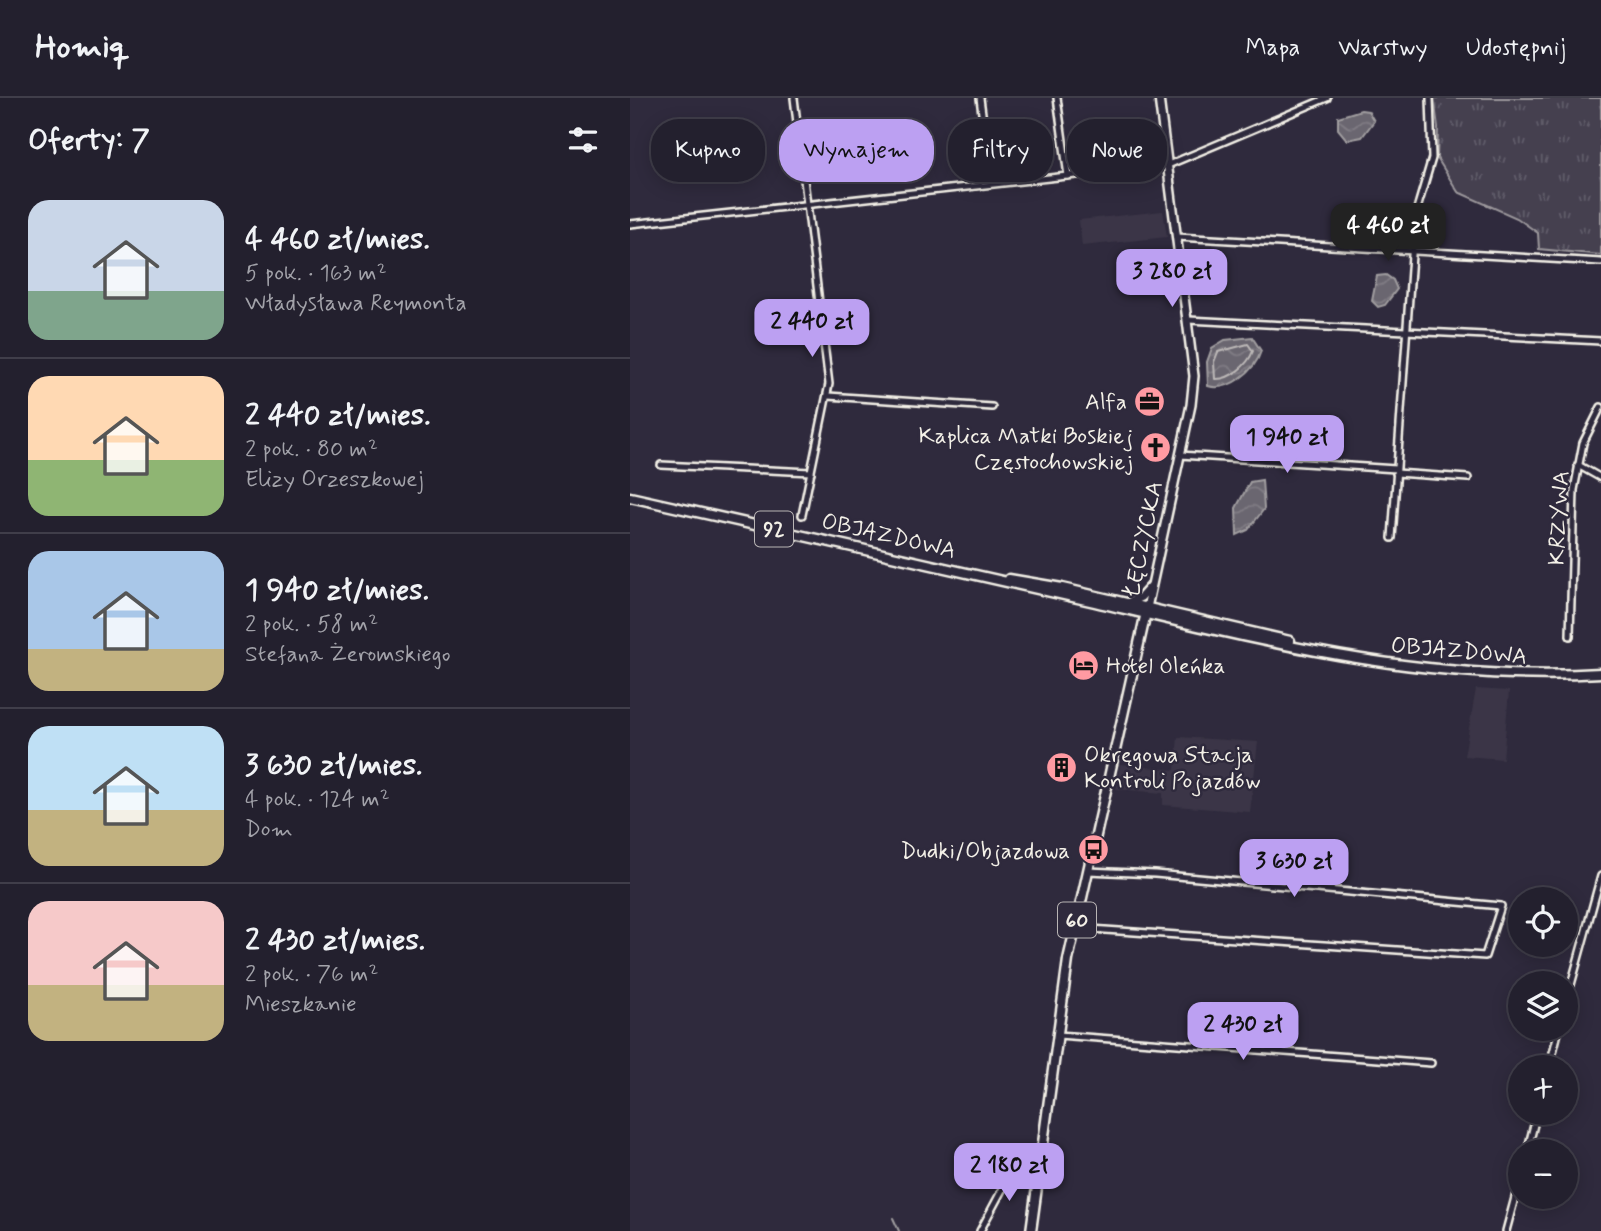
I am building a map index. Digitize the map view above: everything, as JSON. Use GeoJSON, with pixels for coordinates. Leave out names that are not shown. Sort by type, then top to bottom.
{"type":"FeatureCollection","features":[{"type":"Feature","properties":{"kind":"main road","name":"OBJAZDOWA"},"geometry":{"type":"LineString","coordinates":[[630,497],[1316,650],[1385,663],[1465,673],[1524,676],[1601,673]]}},
{"type":"Feature","properties":{"kind":"main road","name":"OBJAZDOWA"},"geometry":{"type":"LineString","coordinates":[[976,574],[1062,588],[1146,611]]}},
{"type":"Feature","properties":{"kind":"main road","name":"60"},"geometry":{"type":"LineString","coordinates":[[1031,1231],[1076,928],[1146,611]]}},
{"type":"Feature","properties":{"kind":"street"},"geometry":{"type":"LineString","coordinates":[[794,98],[828,397],[802,515]]}},
{"type":"Feature","properties":{"kind":"street"},"geometry":{"type":"LineString","coordinates":[[980,98],[991,183]]}},
{"type":"Feature","properties":{"kind":"street"},"geometry":{"type":"LineString","coordinates":[[1057,98],[1067,169]]}},
{"type":"Feature","properties":{"kind":"street","name":"ŁĘCZYCKA"},"geometry":{"type":"LineString","coordinates":[[1146,611],[1181,454],[1193,384],[1188,320],[1159,98]]}},
{"type":"Feature","properties":{"kind":"street"},"geometry":{"type":"LineString","coordinates":[[1168,165],[1328,98]]}},
{"type":"Feature","properties":{"kind":"street"},"geometry":{"type":"LineString","coordinates":[[1392,538],[1412,251],[1418,209],[1432,158],[1430,98]]}},
{"type":"Feature","properties":{"kind":"street"},"geometry":{"type":"LineString","coordinates":[[630,223],[1067,176]]}},
{"type":"Feature","properties":{"kind":"street"},"geometry":{"type":"LineString","coordinates":[[1177,237],[1601,262]]}},
{"type":"Feature","properties":{"kind":"street"},"geometry":{"type":"LineString","coordinates":[[1188,320],[1601,341]]}},
{"type":"Feature","properties":{"kind":"street"},"geometry":{"type":"LineString","coordinates":[[828,397],[992,407]]}},
{"type":"Feature","properties":{"kind":"street","name":"KRZYWA"},"geometry":{"type":"LineString","coordinates":[[1570,636],[1572,515],[1578,465],[1583,443],[1601,407]]}},
{"type":"Feature","properties":{"kind":"street"},"geometry":{"type":"LineString","coordinates":[[1594,422],[1601,426]]}},
{"type":"Feature","properties":{"kind":"street"},"geometry":{"type":"LineString","coordinates":[[1181,454],[1468,478]]}},
{"type":"Feature","properties":{"kind":"street"},"geometry":{"type":"LineString","coordinates":[[661,465],[811,472]]}},
{"type":"Feature","properties":{"kind":"street"},"geometry":{"type":"LineString","coordinates":[[1578,465],[1601,478]]}},
{"type":"Feature","properties":{"kind":"street"},"geometry":{"type":"LineString","coordinates":[[1124,603],[1141,597],[1152,586]]}},
{"type":"Feature","properties":{"kind":"street"},"geometry":{"type":"LineString","coordinates":[[1076,928],[1485,956],[1501,906],[1154,874],[1088,871]]}},
{"type":"Feature","properties":{"kind":"street"},"geometry":{"type":"LineString","coordinates":[[1575,971],[1601,876]]}},
{"type":"Feature","properties":{"kind":"street"},"geometry":{"type":"LineString","coordinates":[[1058,1035],[1431,1063]]}},
{"type":"Feature","properties":{"kind":"street"},"geometry":{"type":"LineString","coordinates":[[980,1231],[1010,1175],[1017,1171],[1038,1173]]}},
{"type":"Feature","properties":{"kind":"street"},"geometry":{"type":"LineString","coordinates":[[1506,1231],[1512,1209]]}},
{"type":"Feature","properties":{"kind":"shaded area"},"geometry":{"type":"Polygon","coordinates":[[[1163,211],[1167,237],[1082,246],[1079,220],[1163,211]]]}},
{"type":"Feature","properties":{"kind":"shaded area"},"geometry":{"type":"Polygon","coordinates":[[[1476,689],[1509,691],[1503,759],[1464,756],[1476,689]]]}},
{"type":"Feature","properties":{"kind":"shaded area"},"geometry":{"type":"Polygon","coordinates":[[[1178,737],[1258,742],[1250,812],[1163,805],[1163,793],[1116,789],[1120,764],[1175,770],[1178,737]]]}},
{"type":"Feature","properties":{"kind":"green space"},"geometry":{"type":"Polygon","coordinates":[[[1434,98],[1601,98],[1601,255],[1539,249],[1538,233],[1517,218],[1458,192],[1437,158],[1438,127],[1434,98]]]}},
{"type":"Feature","properties":{"kind":"water"},"geometry":{"type":"Polygon","coordinates":[[[1361,110],[1368,111],[1374,121],[1362,137],[1347,140],[1338,129],[1338,117],[1361,110]]]}},
{"type":"Feature","properties":{"kind":"water"},"geometry":{"type":"Polygon","coordinates":[[[1386,275],[1393,280],[1397,289],[1385,305],[1378,307],[1372,301],[1377,276],[1386,275]]]}},
{"type":"Feature","properties":{"kind":"water"},"geometry":{"type":"Polygon","coordinates":[[[1252,337],[1261,351],[1253,366],[1232,383],[1208,386],[1207,362],[1212,348],[1225,340],[1252,337]]]}},
{"type":"Feature","properties":{"kind":"water"},"geometry":{"type":"Polygon","coordinates":[[[1262,480],[1264,509],[1248,530],[1237,535],[1236,508],[1250,482],[1262,480]]]}},
{"type":"Feature","properties":{"kind":"waterway"},"geometry":{"type":"LineString","coordinates":[[893,1218],[899,1231]]}},
{"type":"Feature","properties":{"kind":"place","name":"Alfa"},"geometry":{"type":"Point","coordinates":[1150,401]}},
{"type":"Feature","properties":{"kind":"place","name":"Kaplica Matki Boskiej Częstochowskiej"},"geometry":{"type":"Point","coordinates":[1156,448]}},
{"type":"Feature","properties":{"kind":"place","name":"Hotel Oleńka"},"geometry":{"type":"Point","coordinates":[1083,665]}},
{"type":"Feature","properties":{"kind":"place","name":"Okręgowa Stacja Kontroli Pojazdów"},"geometry":{"type":"Point","coordinates":[1061,767]}},
{"type":"Feature","properties":{"kind":"place","name":"Dudki/Objazdowa"},"geometry":{"type":"Point","coordinates":[1093,850]}}]}
